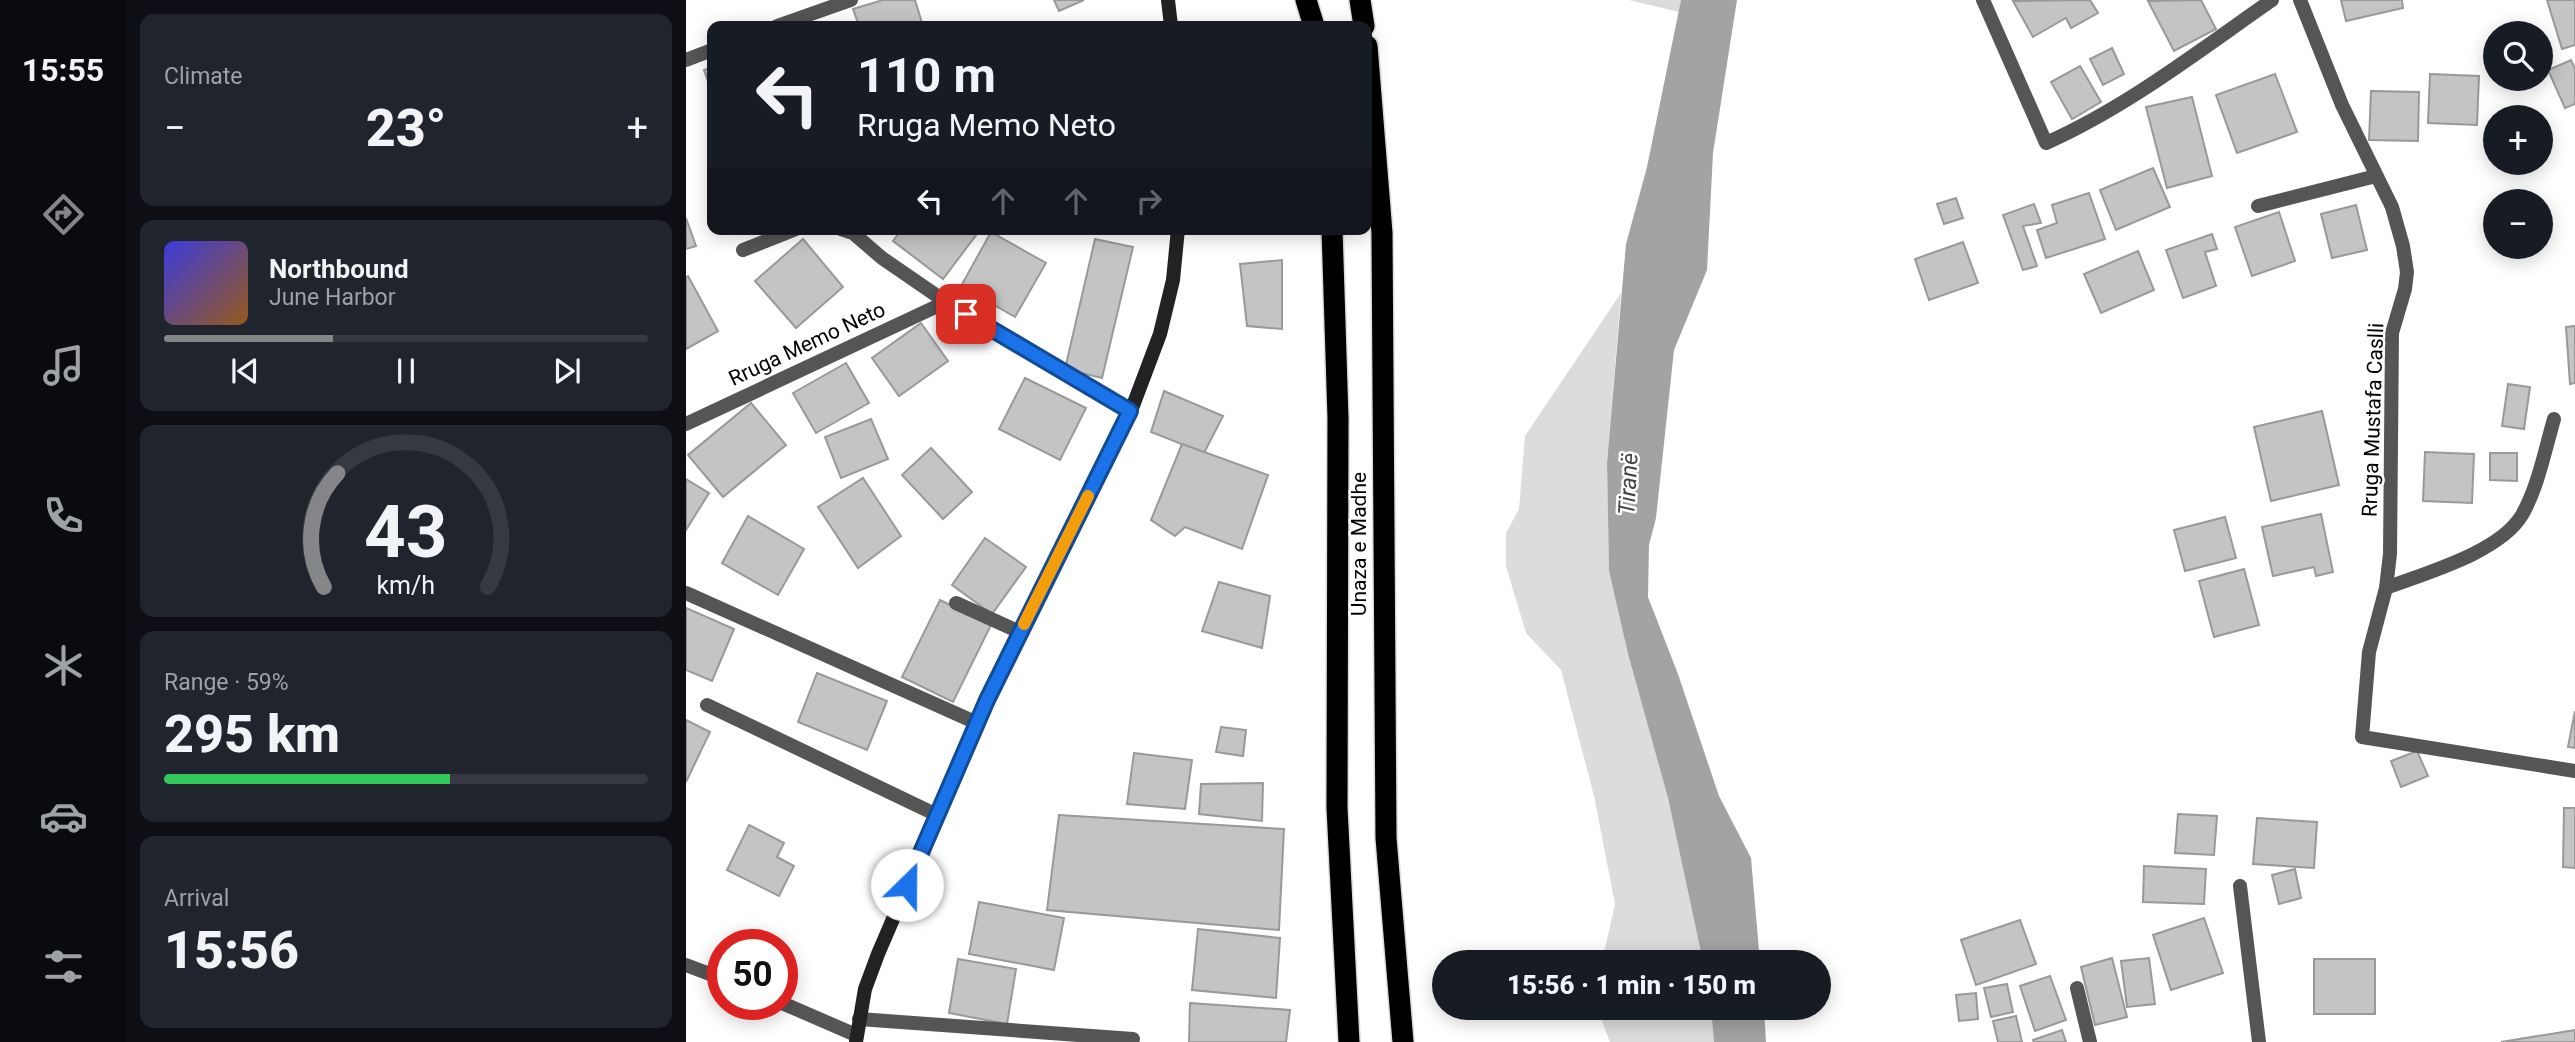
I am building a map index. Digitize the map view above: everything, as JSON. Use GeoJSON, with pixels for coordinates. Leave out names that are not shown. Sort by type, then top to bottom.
{"type":"FeatureCollection","features":[{"type":"Feature","properties":{"kind":"highway"},"geometry":{"type":"LineString","coordinates":[[1306,0],[1314,21]]}},
{"type":"Feature","properties":{"kind":"highway"},"geometry":{"type":"LineString","coordinates":[[1315,0],[1316,21]]}},
{"type":"Feature","properties":{"kind":"highway"},"geometry":{"type":"LineString","coordinates":[[1360,0],[1363,21]]}},
{"type":"Feature","properties":{"kind":"highway","name":"Unaza e Madhe"},"geometry":{"type":"LineString","coordinates":[[1372,108],[1382,233],[1386,838],[1403,1042]]}},
{"type":"Feature","properties":{"kind":"highway","name":"Unaza e Madhe"},"geometry":{"type":"LineString","coordinates":[[1332,235],[1338,418],[1337,808],[1349,1042]]}},
{"type":"Feature","properties":{"kind":"main road"},"geometry":{"type":"LineString","coordinates":[[1168,0],[1170,21]]}},
{"type":"Feature","properties":{"kind":"main road"},"geometry":{"type":"LineString","coordinates":[[856,1038],[865,989],[878,954],[977,723],[1130,411],[1160,334],[1173,280],[1177,235]]}},
{"type":"Feature","properties":{"kind":"street"},"geometry":{"type":"LineString","coordinates":[[791,21],[851,0]]}},
{"type":"Feature","properties":{"kind":"street"},"geometry":{"type":"LineString","coordinates":[[1983,0],[2046,143],[2072,131],[2152,82],[2272,0]]}},
{"type":"Feature","properties":{"kind":"street","name":"Rruga Mustafa Caslli"},"geometry":{"type":"LineString","coordinates":[[2300,0],[2342,105],[2392,208],[2407,272],[2392,333],[2390,554],[2386,588],[2369,652],[2362,737],[2575,771]]}},
{"type":"Feature","properties":{"kind":"street"},"geometry":{"type":"LineString","coordinates":[[686,60],[707,52]]}},
{"type":"Feature","properties":{"kind":"street"},"geometry":{"type":"LineString","coordinates":[[2258,206],[2376,176]]}},
{"type":"Feature","properties":{"kind":"street"},"geometry":{"type":"LineString","coordinates":[[743,250],[781,235]]}},
{"type":"Feature","properties":{"kind":"street"},"geometry":{"type":"LineString","coordinates":[[855,235],[882,258],[946,302],[1130,411]]}},
{"type":"Feature","properties":{"kind":"street","name":"Rruga Memo Neto"},"geometry":{"type":"LineString","coordinates":[[686,424],[946,302]]}},
{"type":"Feature","properties":{"kind":"street"},"geometry":{"type":"LineString","coordinates":[[2386,588],[2475,552],[2504,534],[2521,518],[2531,496],[2554,419]]}},
{"type":"Feature","properties":{"kind":"street"},"geometry":{"type":"LineString","coordinates":[[686,593],[977,723]]}},
{"type":"Feature","properties":{"kind":"street"},"geometry":{"type":"LineString","coordinates":[[957,603],[1020,632]]}},
{"type":"Feature","properties":{"kind":"street"},"geometry":{"type":"LineString","coordinates":[[706,705],[937,815]]}},
{"type":"Feature","properties":{"kind":"street"},"geometry":{"type":"LineString","coordinates":[[2240,886],[2259,1042]]}},
{"type":"Feature","properties":{"kind":"street"},"geometry":{"type":"LineString","coordinates":[[686,965],[707,973]]}},
{"type":"Feature","properties":{"kind":"street"},"geometry":{"type":"LineString","coordinates":[[2077,988],[2090,1042]]}},
{"type":"Feature","properties":{"kind":"street"},"geometry":{"type":"LineString","coordinates":[[798,1011],[856,1038]]}},
{"type":"Feature","properties":{"kind":"street"},"geometry":{"type":"LineString","coordinates":[[859,1019],[1133,1039]]}},
{"type":"Feature","properties":{"kind":"shaded area"},"geometry":{"type":"Polygon","coordinates":[[[1629,0],[1681,0],[1679,12],[1629,0]]]}},
{"type":"Feature","properties":{"kind":"shaded area"},"geometry":{"type":"Polygon","coordinates":[[[1621,293],[1607,463],[1609,571],[1628,654],[1668,798],[1700,950],[1605,950],[1615,904],[1594,796],[1561,670],[1526,633],[1506,566],[1506,533],[1519,509],[1525,436],[1621,293]]]}},
{"type":"Feature","properties":{"kind":"shaded area"},"geometry":{"type":"Polygon","coordinates":[[[1602,1020],[1712,1020],[1714,1042],[1610,1042],[1602,1020]]]}},
{"type":"Feature","properties":{"kind":"water","name":"Tiranë"},"geometry":{"type":"Polygon","coordinates":[[[1681,0],[1737,0],[1713,153],[1707,270],[1674,350],[1656,518],[1649,545],[1648,597],[1678,674],[1719,796],[1751,858],[1759,950],[1700,950],[1668,798],[1628,654],[1609,571],[1607,463],[1626,244],[1647,167],[1681,0]]]}},
{"type":"Feature","properties":{"kind":"water"},"geometry":{"type":"Polygon","coordinates":[[[1712,1020],[1765,1020],[1766,1042],[1714,1042],[1712,1020]]]}},
{"type":"Feature","properties":{"kind":"building"},"geometry":{"type":"Polygon","coordinates":[[[883,0],[915,0],[921,21],[857,21],[853,9],[883,0]]]}},
{"type":"Feature","properties":{"kind":"building"},"geometry":{"type":"Polygon","coordinates":[[[1054,0],[1084,0],[1059,11],[1054,0]]]}},
{"type":"Feature","properties":{"kind":"building"},"geometry":{"type":"Polygon","coordinates":[[[2090,0],[2098,13],[2071,28],[2066,18],[2033,37],[2013,1],[2090,0]]]}},
{"type":"Feature","properties":{"kind":"building"},"geometry":{"type":"Polygon","coordinates":[[[2201,0],[2216,29],[2174,51],[2148,1],[2201,0]]]}},
{"type":"Feature","properties":{"kind":"building"},"geometry":{"type":"Polygon","coordinates":[[[2341,0],[2402,0],[2403,8],[2346,21],[2341,0]]]}},
{"type":"Feature","properties":{"kind":"building"},"geometry":{"type":"Polygon","coordinates":[[[2547,0],[2575,0],[2575,45],[2562,49],[2547,0]]]}},
{"type":"Feature","properties":{"kind":"building"},"geometry":{"type":"Polygon","coordinates":[[[2112,48],[2124,74],[2103,85],[2090,59],[2112,48]]]}},
{"type":"Feature","properties":{"kind":"building"},"geometry":{"type":"Polygon","coordinates":[[[2571,60],[2575,69],[2575,104],[2565,108],[2553,81],[2553,68],[2571,60]]]}},
{"type":"Feature","properties":{"kind":"building"},"geometry":{"type":"Polygon","coordinates":[[[2080,66],[2101,102],[2072,119],[2051,82],[2080,66]]]}},
{"type":"Feature","properties":{"kind":"building"},"geometry":{"type":"Polygon","coordinates":[[[2275,74],[2297,132],[2237,153],[2216,95],[2275,74]]]}},
{"type":"Feature","properties":{"kind":"building"},"geometry":{"type":"Polygon","coordinates":[[[2430,74],[2479,76],[2477,125],[2428,123],[2430,74]]]}},
{"type":"Feature","properties":{"kind":"building"},"geometry":{"type":"Polygon","coordinates":[[[2371,91],[2419,92],[2418,141],[2369,140],[2371,91]]]}},
{"type":"Feature","properties":{"kind":"building"},"geometry":{"type":"Polygon","coordinates":[[[2192,97],[2212,176],[2167,188],[2146,107],[2192,97]]]}},
{"type":"Feature","properties":{"kind":"building"},"geometry":{"type":"Polygon","coordinates":[[[2153,168],[2170,207],[2116,230],[2100,190],[2153,168]]]}},
{"type":"Feature","properties":{"kind":"building"},"geometry":{"type":"Polygon","coordinates":[[[2089,193],[2105,239],[2046,258],[2037,230],[2057,223],[2052,205],[2089,193]]]}},
{"type":"Feature","properties":{"kind":"building"},"geometry":{"type":"Polygon","coordinates":[[[1956,198],[1963,218],[1944,224],[1937,204],[1956,198]]]}},
{"type":"Feature","properties":{"kind":"building"},"geometry":{"type":"Polygon","coordinates":[[[2034,204],[2041,223],[2023,226],[2037,266],[2023,270],[2003,215],[2034,204]]]}},
{"type":"Feature","properties":{"kind":"building"},"geometry":{"type":"Polygon","coordinates":[[[2356,205],[2367,250],[2332,258],[2321,214],[2356,205]]]}},
{"type":"Feature","properties":{"kind":"building"},"geometry":{"type":"Polygon","coordinates":[[[2279,212],[2295,261],[2252,276],[2235,227],[2279,212]]]}},
{"type":"Feature","properties":{"kind":"building"},"geometry":{"type":"Polygon","coordinates":[[[686,218],[696,246],[686,249],[686,218]]]}},
{"type":"Feature","properties":{"kind":"building"},"geometry":{"type":"Polygon","coordinates":[[[2212,234],[2217,249],[2205,252],[2216,286],[2183,298],[2166,250],[2212,234]]]}},
{"type":"Feature","properties":{"kind":"building"},"geometry":{"type":"Polygon","coordinates":[[[898,235],[976,235],[943,279],[893,241],[898,235]]]}},
{"type":"Feature","properties":{"kind":"building"},"geometry":{"type":"Polygon","coordinates":[[[989,235],[996,235],[1046,263],[1015,317],[961,286],[989,235]]]}},
{"type":"Feature","properties":{"kind":"building"},"geometry":{"type":"Polygon","coordinates":[[[803,239],[843,287],[796,328],[755,281],[803,239]]]}},
{"type":"Feature","properties":{"kind":"building"},"geometry":{"type":"Polygon","coordinates":[[[1095,239],[1133,247],[1102,378],[1065,369],[1095,239]]]}},
{"type":"Feature","properties":{"kind":"building"},"geometry":{"type":"Polygon","coordinates":[[[1963,242],[1978,283],[1929,300],[1915,259],[1963,242]]]}},
{"type":"Feature","properties":{"kind":"building"},"geometry":{"type":"Polygon","coordinates":[[[2138,251],[2154,290],[2101,313],[2084,274],[2138,251]]]}},
{"type":"Feature","properties":{"kind":"building"},"geometry":{"type":"Polygon","coordinates":[[[1282,260],[1282,329],[1247,326],[1240,264],[1282,260]]]}},
{"type":"Feature","properties":{"kind":"building"},"geometry":{"type":"Polygon","coordinates":[[[688,276],[718,331],[686,349],[686,277],[688,276]]]}},
{"type":"Feature","properties":{"kind":"building"},"geometry":{"type":"Polygon","coordinates":[[[921,323],[948,361],[899,396],[872,358],[921,323]]]}},
{"type":"Feature","properties":{"kind":"building"},"geometry":{"type":"Polygon","coordinates":[[[2575,326],[2575,383],[2570,384],[2566,327],[2575,326]]]}},
{"type":"Feature","properties":{"kind":"building"},"geometry":{"type":"Polygon","coordinates":[[[846,363],[869,403],[816,433],[793,393],[846,363]]]}},
{"type":"Feature","properties":{"kind":"building"},"geometry":{"type":"Polygon","coordinates":[[[1025,378],[1086,408],[1060,460],[999,429],[1025,378]]]}},
{"type":"Feature","properties":{"kind":"building"},"geometry":{"type":"Polygon","coordinates":[[[2508,384],[2530,387],[2524,429],[2502,426],[2508,384]]]}},
{"type":"Feature","properties":{"kind":"building"},"geometry":{"type":"Polygon","coordinates":[[[1164,391],[1223,416],[1204,453],[1151,432],[1164,391]]]}},
{"type":"Feature","properties":{"kind":"building"},"geometry":{"type":"Polygon","coordinates":[[[751,403],[786,445],[723,497],[688,455],[751,403]]]}},
{"type":"Feature","properties":{"kind":"building"},"geometry":{"type":"Polygon","coordinates":[[[2322,411],[2339,485],[2271,501],[2254,427],[2322,411]]]}},
{"type":"Feature","properties":{"kind":"building"},"geometry":{"type":"Polygon","coordinates":[[[871,419],[888,459],[841,478],[825,437],[871,419]]]}},
{"type":"Feature","properties":{"kind":"building"},"geometry":{"type":"Polygon","coordinates":[[[1182,444],[1268,475],[1242,549],[1185,527],[1175,536],[1151,520],[1182,444]]]}},
{"type":"Feature","properties":{"kind":"building"},"geometry":{"type":"Polygon","coordinates":[[[931,448],[972,492],[943,519],[902,475],[931,448]]]}},
{"type":"Feature","properties":{"kind":"building"},"geometry":{"type":"Polygon","coordinates":[[[2425,452],[2474,454],[2472,503],[2423,501],[2425,452]]]}},
{"type":"Feature","properties":{"kind":"building"},"geometry":{"type":"Polygon","coordinates":[[[2490,453],[2517,453],[2517,481],[2490,480],[2490,453]]]}},
{"type":"Feature","properties":{"kind":"building"},"geometry":{"type":"Polygon","coordinates":[[[863,478],[901,536],[858,568],[818,507],[863,478]]]}},
{"type":"Feature","properties":{"kind":"building"},"geometry":{"type":"Polygon","coordinates":[[[686,479],[709,493],[686,530],[686,479]]]}},
{"type":"Feature","properties":{"kind":"building"},"geometry":{"type":"Polygon","coordinates":[[[2321,514],[2333,572],[2316,576],[2314,567],[2273,576],[2262,527],[2321,514]]]}},
{"type":"Feature","properties":{"kind":"building"},"geometry":{"type":"Polygon","coordinates":[[[748,516],[804,549],[778,595],[722,563],[748,516]]]}},
{"type":"Feature","properties":{"kind":"building"},"geometry":{"type":"Polygon","coordinates":[[[2225,517],[2236,558],[2185,571],[2174,530],[2225,517]]]}},
{"type":"Feature","properties":{"kind":"building"},"geometry":{"type":"Polygon","coordinates":[[[985,538],[1026,567],[992,614],[952,585],[985,538]]]}},
{"type":"Feature","properties":{"kind":"building"},"geometry":{"type":"Polygon","coordinates":[[[2244,569],[2259,625],[2214,637],[2199,581],[2244,569]]]}},
{"type":"Feature","properties":{"kind":"building"},"geometry":{"type":"Polygon","coordinates":[[[1219,582],[1270,596],[1262,648],[1202,631],[1219,582]]]}},
{"type":"Feature","properties":{"kind":"building"},"geometry":{"type":"Polygon","coordinates":[[[940,600],[991,625],[953,702],[902,677],[940,600]]]}},
{"type":"Feature","properties":{"kind":"building"},"geometry":{"type":"Polygon","coordinates":[[[686,608],[734,629],[712,681],[686,670],[686,608]]]}},
{"type":"Feature","properties":{"kind":"building"},"geometry":{"type":"Polygon","coordinates":[[[817,673],[887,701],[867,750],[798,722],[817,673]]]}},
{"type":"Feature","properties":{"kind":"building"},"geometry":{"type":"Polygon","coordinates":[[[2575,711],[2575,748],[2568,747],[2575,711]]]}},
{"type":"Feature","properties":{"kind":"building"},"geometry":{"type":"Polygon","coordinates":[[[686,720],[710,732],[686,782],[686,720]]]}},
{"type":"Feature","properties":{"kind":"building"},"geometry":{"type":"Polygon","coordinates":[[[1221,727],[1246,730],[1243,756],[1216,752],[1221,727]]]}},
{"type":"Feature","properties":{"kind":"building"},"geometry":{"type":"Polygon","coordinates":[[[2417,751],[2428,776],[2401,787],[2391,761],[2417,751]]]}},
{"type":"Feature","properties":{"kind":"building"},"geometry":{"type":"Polygon","coordinates":[[[1134,753],[1192,760],[1185,809],[1127,804],[1134,753]]]}},
{"type":"Feature","properties":{"kind":"building"},"geometry":{"type":"Polygon","coordinates":[[[1263,783],[1262,821],[1199,814],[1201,784],[1263,783]]]}},
{"type":"Feature","properties":{"kind":"building"},"geometry":{"type":"Polygon","coordinates":[[[2564,808],[2575,808],[2575,868],[2563,867],[2564,808]]]}},
{"type":"Feature","properties":{"kind":"building"},"geometry":{"type":"Polygon","coordinates":[[[2178,814],[2217,816],[2214,855],[2175,853],[2178,814]]]}},
{"type":"Feature","properties":{"kind":"building"},"geometry":{"type":"Polygon","coordinates":[[[1059,815],[1284,829],[1279,930],[1047,910],[1059,815]]]}},
{"type":"Feature","properties":{"kind":"building"},"geometry":{"type":"Polygon","coordinates":[[[2257,818],[2317,822],[2314,868],[2253,864],[2257,818]]]}},
{"type":"Feature","properties":{"kind":"building"},"geometry":{"type":"Polygon","coordinates":[[[749,825],[784,843],[777,857],[794,866],[779,896],[727,870],[749,825]]]}},
{"type":"Feature","properties":{"kind":"building"},"geometry":{"type":"Polygon","coordinates":[[[2144,866],[2206,869],[2204,904],[2143,902],[2144,866]]]}},
{"type":"Feature","properties":{"kind":"building"},"geometry":{"type":"Polygon","coordinates":[[[2295,869],[2301,898],[2279,904],[2272,875],[2295,869]]]}},
{"type":"Feature","properties":{"kind":"building"},"geometry":{"type":"Polygon","coordinates":[[[979,902],[1064,918],[1054,970],[969,954],[979,902]]]}},
{"type":"Feature","properties":{"kind":"building"},"geometry":{"type":"Polygon","coordinates":[[[2204,918],[2223,973],[2171,990],[2153,935],[2204,918]]]}},
{"type":"Feature","properties":{"kind":"building"},"geometry":{"type":"Polygon","coordinates":[[[2020,920],[2036,964],[1976,985],[1961,940],[2020,920]]]}},
{"type":"Feature","properties":{"kind":"building"},"geometry":{"type":"Polygon","coordinates":[[[1198,929],[1280,938],[1276,998],[1192,990],[1198,929]]]}},
{"type":"Feature","properties":{"kind":"building"},"geometry":{"type":"Polygon","coordinates":[[[2112,958],[2127,1017],[2095,1025],[2081,967],[2112,958]]]}},
{"type":"Feature","properties":{"kind":"building"},"geometry":{"type":"Polygon","coordinates":[[[2149,958],[2155,1004],[2127,1007],[2121,961],[2149,958]]]}},
{"type":"Feature","properties":{"kind":"building"},"geometry":{"type":"Polygon","coordinates":[[[958,959],[1016,969],[1007,1024],[949,1013],[958,959]]]}},
{"type":"Feature","properties":{"kind":"building"},"geometry":{"type":"Polygon","coordinates":[[[2314,959],[2375,959],[2375,1014],[2314,1014],[2314,959]]]}},
{"type":"Feature","properties":{"kind":"building"},"geometry":{"type":"Polygon","coordinates":[[[2050,976],[2066,1020],[2035,1031],[2020,986],[2050,976]]]}},
{"type":"Feature","properties":{"kind":"building"},"geometry":{"type":"Polygon","coordinates":[[[2007,984],[2013,1012],[1991,1017],[1984,988],[2007,984]]]}},
{"type":"Feature","properties":{"kind":"building"},"geometry":{"type":"Polygon","coordinates":[[[1976,993],[1978,1019],[1959,1021],[1956,995],[1976,993]]]}},
{"type":"Feature","properties":{"kind":"building"},"geometry":{"type":"Polygon","coordinates":[[[1190,1003],[1290,1010],[1286,1042],[1189,1042],[1190,1003]]]}},
{"type":"Feature","properties":{"kind":"building"},"geometry":{"type":"Polygon","coordinates":[[[2016,1016],[2022,1042],[1998,1042],[1993,1021],[2016,1016]]]}},
{"type":"Feature","properties":{"kind":"building"},"geometry":{"type":"Polygon","coordinates":[[[2062,1030],[2066,1042],[2033,1040],[2062,1030]]]}},
{"type":"Feature","properties":{"kind":"building"},"geometry":{"type":"Polygon","coordinates":[[[2575,1030],[2575,1042],[2501,1042],[2575,1030]]]}},
{"type":"Feature","properties":{"kind":"slow traffic"},"geometry":{"type":"LineString","coordinates":[[1024,624],[1088,496]]}},
{"type":"Feature","properties":{"kind":"route"},"geometry":{"type":"LineString","coordinates":[[907,885],[987,700],[1130,411],[966,314]]}}]}
